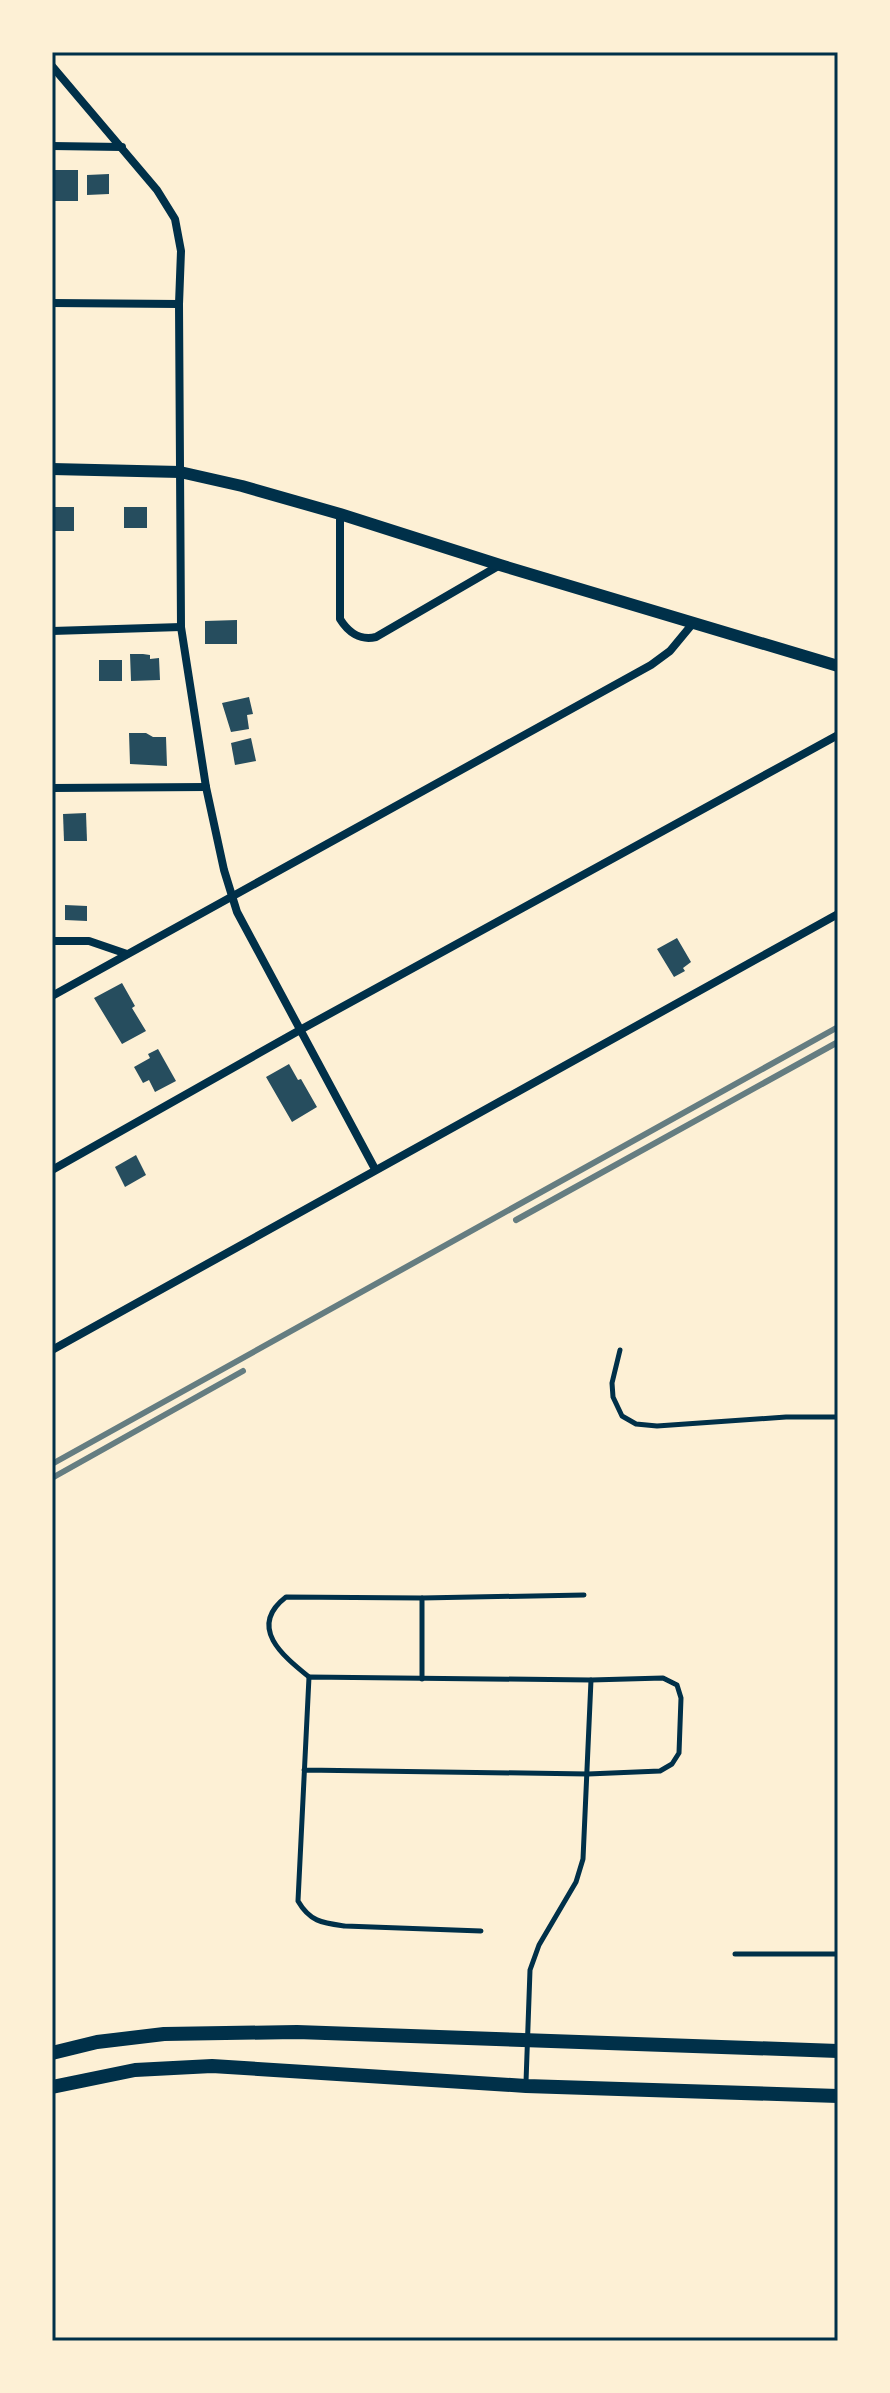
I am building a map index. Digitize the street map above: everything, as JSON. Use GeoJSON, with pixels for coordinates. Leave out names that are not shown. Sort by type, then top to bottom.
{"type":"FeatureCollection","features":[{"type":"Feature","properties":{"kind":"main road"},"geometry":{"type":"LineString","coordinates":[[52,2053],[97,2042],[164,2034],[367,2032],[838,2051]]}},
{"type":"Feature","properties":{"kind":"main road"},"geometry":{"type":"LineString","coordinates":[[52,2087],[135,2070],[212,2066],[526,2086],[838,2096]]}},
{"type":"Feature","properties":{"kind":"street"},"geometry":{"type":"LineString","coordinates":[[52,66],[157,190],[175,219],[181,251],[181,627],[206,787],[231,897],[375,1169]]}},
{"type":"Feature","properties":{"kind":"street"},"geometry":{"type":"LineString","coordinates":[[52,146],[122,147]]}},
{"type":"Feature","properties":{"kind":"street"},"geometry":{"type":"LineString","coordinates":[[52,303],[179,304]]}},
{"type":"Feature","properties":{"kind":"street"},"geometry":{"type":"LineString","coordinates":[[52,469],[180,472],[242,486],[838,666]]}},
{"type":"Feature","properties":{"kind":"street"},"geometry":{"type":"LineString","coordinates":[[340,514],[340,619],[358,636],[376,637],[500,565]]}},
{"type":"Feature","properties":{"kind":"street"},"geometry":{"type":"LineString","coordinates":[[52,996],[651,665],[670,651],[694,622]]}},
{"type":"Feature","properties":{"kind":"street"},"geometry":{"type":"LineString","coordinates":[[52,631],[181,627]]}},
{"type":"Feature","properties":{"kind":"street"},"geometry":{"type":"LineString","coordinates":[[52,1170],[300,1030],[838,735]]}},
{"type":"Feature","properties":{"kind":"street"},"geometry":{"type":"LineString","coordinates":[[52,788],[206,787]]}},
{"type":"Feature","properties":{"kind":"street"},"geometry":{"type":"LineString","coordinates":[[52,1350],[838,914]]}},
{"type":"Feature","properties":{"kind":"street"},"geometry":{"type":"LineString","coordinates":[[52,941],[89,941],[127,954]]}},
{"type":"Feature","properties":{"kind":"lane"},"geometry":{"type":"LineString","coordinates":[[620,1350],[612,1383],[613,1397],[622,1416],[636,1424],[647,1427],[786,1417],[838,1417]]}},
{"type":"Feature","properties":{"kind":"lane"},"geometry":{"type":"LineString","coordinates":[[304,1770],[588,1774],[660,1771],[672,1764],[679,1753],[681,1698],[677,1685],[663,1678],[309,1677],[278,1651],[268,1626],[273,1607],[286,1597],[584,1595]]}},
{"type":"Feature","properties":{"kind":"lane"},"geometry":{"type":"LineString","coordinates":[[422,1598],[422,1679]]}},
{"type":"Feature","properties":{"kind":"lane"},"geometry":{"type":"LineString","coordinates":[[309,1677],[298,1901],[306,1915],[326,1924],[345,1926],[481,1931]]}},
{"type":"Feature","properties":{"kind":"lane"},"geometry":{"type":"LineString","coordinates":[[526,2086],[530,1970],[539,1945],[576,1882],[583,1859],[591,1680]]}},
{"type":"Feature","properties":{"kind":"lane"},"geometry":{"type":"LineString","coordinates":[[735,1954],[838,1954]]}},
{"type":"Feature","properties":{"kind":"building"},"geometry":{"type":"Polygon","coordinates":[[[55,170],[78,170],[78,201],[52,201],[52,174],[55,170]]]}},
{"type":"Feature","properties":{"kind":"building"},"geometry":{"type":"Polygon","coordinates":[[[109,174],[109,194],[87,195],[87,175],[109,174]]]}},
{"type":"Feature","properties":{"kind":"building"},"geometry":{"type":"Polygon","coordinates":[[[52,507],[74,507],[74,531],[52,531],[52,507]]]}},
{"type":"Feature","properties":{"kind":"building"},"geometry":{"type":"Polygon","coordinates":[[[124,507],[147,507],[147,528],[124,528],[124,507]]]}},
{"type":"Feature","properties":{"kind":"building"},"geometry":{"type":"Polygon","coordinates":[[[237,620],[237,644],[205,644],[205,621],[237,620]]]}},
{"type":"Feature","properties":{"kind":"building"},"geometry":{"type":"Polygon","coordinates":[[[130,654],[159,658],[160,680],[131,681],[130,654]]]}},
{"type":"Feature","properties":{"kind":"building"},"geometry":{"type":"Polygon","coordinates":[[[99,660],[122,660],[122,681],[99,681],[99,660]]]}},
{"type":"Feature","properties":{"kind":"building"},"geometry":{"type":"Polygon","coordinates":[[[249,697],[253,714],[247,715],[249,729],[231,732],[222,703],[249,697]]]}},
{"type":"Feature","properties":{"kind":"building"},"geometry":{"type":"Polygon","coordinates":[[[129,733],[166,737],[167,766],[130,764],[129,733]]]}},
{"type":"Feature","properties":{"kind":"building"},"geometry":{"type":"Polygon","coordinates":[[[251,738],[256,761],[235,765],[231,743],[251,738]]]}},
{"type":"Feature","properties":{"kind":"building"},"geometry":{"type":"Polygon","coordinates":[[[86,813],[87,841],[64,841],[63,814],[86,813]]]}},
{"type":"Feature","properties":{"kind":"building"},"geometry":{"type":"Polygon","coordinates":[[[65,905],[87,906],[87,921],[65,920],[65,905]]]}},
{"type":"Feature","properties":{"kind":"building"},"geometry":{"type":"Polygon","coordinates":[[[677,938],[691,962],[683,968],[685,971],[674,977],[657,949],[677,938]]]}},
{"type":"Feature","properties":{"kind":"building"},"geometry":{"type":"Polygon","coordinates":[[[122,983],[146,1031],[122,1044],[94,998],[122,983]]]}},
{"type":"Feature","properties":{"kind":"building"},"geometry":{"type":"Polygon","coordinates":[[[158,1049],[176,1081],[155,1092],[149,1080],[143,1083],[134,1067],[158,1049]]]}},
{"type":"Feature","properties":{"kind":"building"},"geometry":{"type":"Polygon","coordinates":[[[289,1064],[317,1107],[292,1122],[266,1077],[289,1064]]]}},
{"type":"Feature","properties":{"kind":"building"},"geometry":{"type":"Polygon","coordinates":[[[136,1155],[146,1175],[125,1187],[115,1167],[136,1155]]]}},
{"type":"Feature","properties":{"kind":"railway"},"geometry":{"type":"LineString","coordinates":[[52,1464],[838,1027]]}},
{"type":"Feature","properties":{"kind":"railway"},"geometry":{"type":"LineString","coordinates":[[516,1220],[838,1042]]}},
{"type":"Feature","properties":{"kind":"railway"},"geometry":{"type":"LineString","coordinates":[[52,1478],[243,1371]]}}]}
